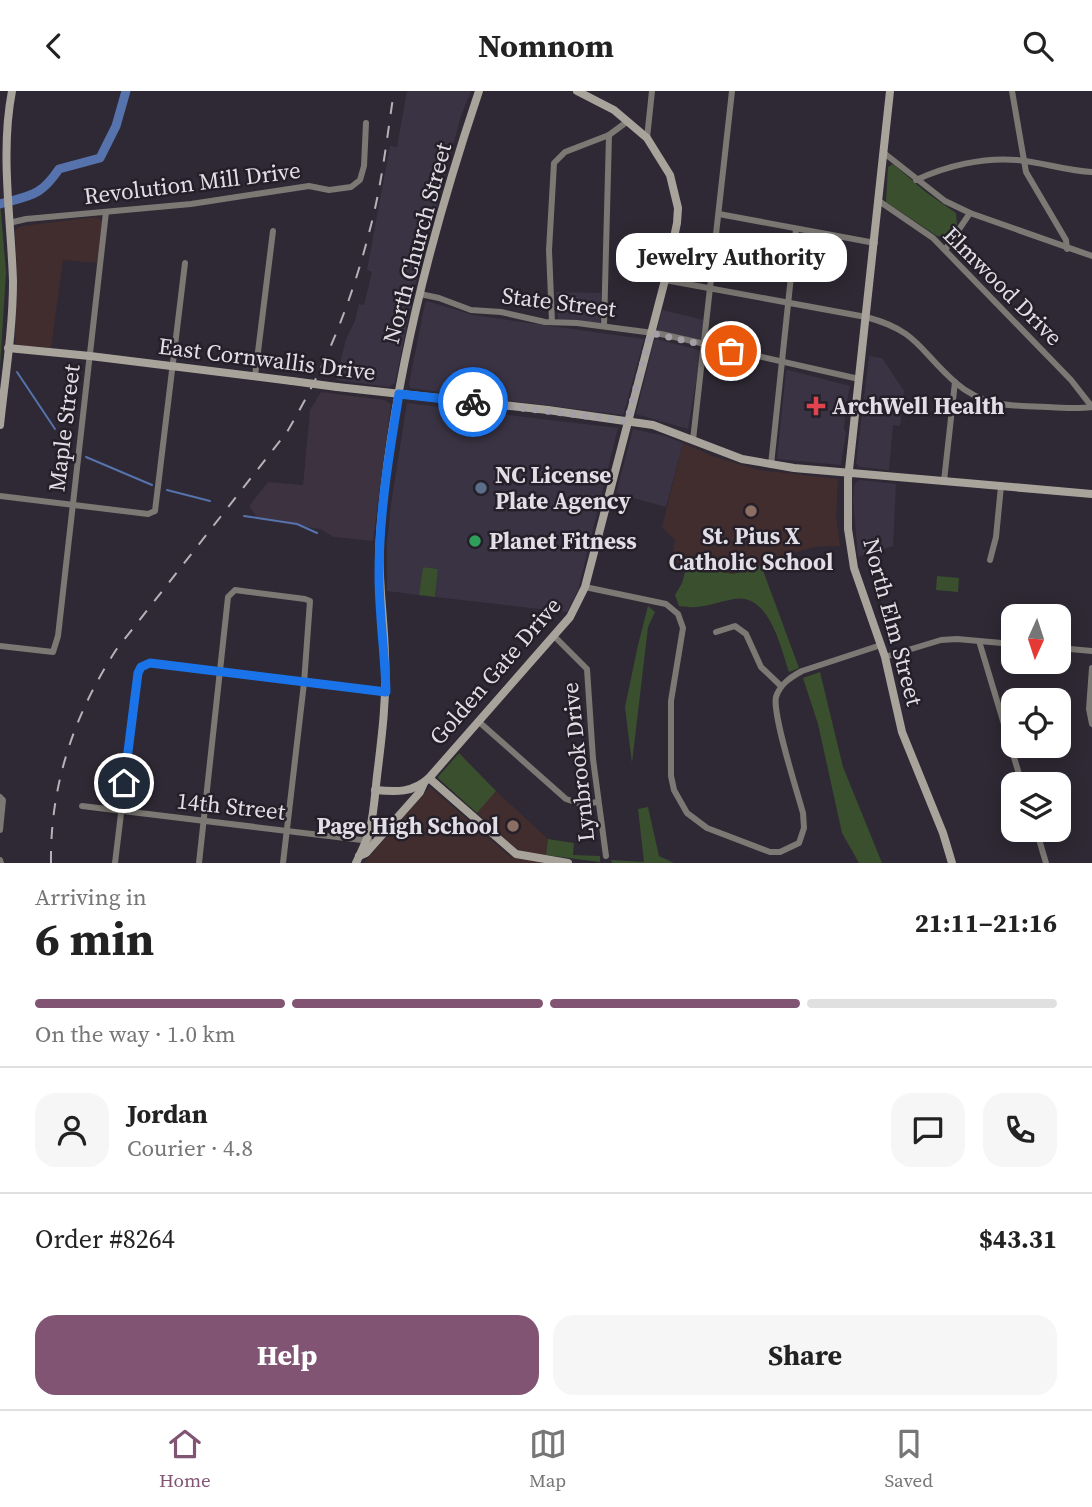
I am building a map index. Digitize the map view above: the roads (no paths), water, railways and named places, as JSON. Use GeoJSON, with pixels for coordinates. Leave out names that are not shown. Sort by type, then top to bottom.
{"type":"FeatureCollection","features":[{"type":"Feature","properties":{"kind":"main road"},"geometry":{"type":"LineString","coordinates":[[0,424],[13,280],[4,188],[3,135],[12,91]]}},
{"type":"Feature","properties":{"kind":"main road","name":"North Church Street"},"geometry":{"type":"LineString","coordinates":[[371,841],[370,828],[386,692],[379,584],[380,537],[399,394],[419,294],[479,91]]}},
{"type":"Feature","properties":{"kind":"main road","name":"Golden Gate Drive"},"geometry":{"type":"LineString","coordinates":[[358,860],[366,853],[371,841],[420,792],[426,780],[554,636],[575,610],[585,587],[664,280],[677,223],[677,200],[670,175],[647,138],[600,101],[577,91]]}},
{"type":"Feature","properties":{"kind":"main road","name":"North Elm Street"},"geometry":{"type":"LineString","coordinates":[[890,91],[846,505],[850,551],[885,657],[902,732],[943,833],[952,863]]}},
{"type":"Feature","properties":{"kind":"main road","name":"East Cornwallis Drive"},"geometry":{"type":"LineString","coordinates":[[8,348],[627,421],[669,429],[731,455],[771,465],[1092,494]]}},
{"type":"Feature","properties":{"kind":"main road"},"geometry":{"type":"LineString","coordinates":[[375,790],[404,791],[426,780],[516,854],[568,863]]}},
{"type":"Feature","properties":{"kind":"street"},"geometry":{"type":"LineString","coordinates":[[647,138],[652,91]]}},
{"type":"Feature","properties":{"kind":"street"},"geometry":{"type":"LineString","coordinates":[[693,440],[732,91]]}},
{"type":"Feature","properties":{"kind":"street"},"geometry":{"type":"LineString","coordinates":[[1012,91],[1026,172],[1066,240],[1067,249]]}},
{"type":"Feature","properties":{"kind":"street"},"geometry":{"type":"LineString","coordinates":[[552,322],[550,250],[554,163],[565,152],[609,135],[628,121]]}},
{"type":"Feature","properties":{"kind":"street","name":"Revolution Mill Drive"},"geometry":{"type":"LineString","coordinates":[[8,220],[191,204],[309,186],[338,190],[351,187],[360,180],[364,166],[366,123]]}},
{"type":"Feature","properties":{"kind":"street"},"geometry":{"type":"LineString","coordinates":[[604,326],[609,135]]}},
{"type":"Feature","properties":{"kind":"street"},"geometry":{"type":"LineString","coordinates":[[884,153],[945,201],[970,213],[1092,256]]}},
{"type":"Feature","properties":{"kind":"street"},"geometry":{"type":"LineString","coordinates":[[916,180],[953,166],[981,162],[1024,161],[1054,168],[1092,172]]}},
{"type":"Feature","properties":{"kind":"street","name":"Elmwood Drive"},"geometry":{"type":"LineString","coordinates":[[878,201],[916,226],[945,250],[1071,380],[1092,407]]}},
{"type":"Feature","properties":{"kind":"street","name":"Maple Street"},"geometry":{"type":"LineString","coordinates":[[0,646],[53,652],[58,636],[106,212]]}},
{"type":"Feature","properties":{"kind":"street"},"geometry":{"type":"LineString","coordinates":[[945,250],[970,213]]}},
{"type":"Feature","properties":{"kind":"street"},"geometry":{"type":"LineString","coordinates":[[719,214],[875,243]]}},
{"type":"Feature","properties":{"kind":"street"},"geometry":{"type":"LineString","coordinates":[[771,465],[796,229]]}},
{"type":"Feature","properties":{"kind":"street"},"geometry":{"type":"LineString","coordinates":[[255,376],[272,231]]}},
{"type":"Feature","properties":{"kind":"street"},"geometry":{"type":"LineString","coordinates":[[0,496],[148,514],[155,511],[185,263]]}},
{"type":"Feature","properties":{"kind":"street"},"geometry":{"type":"LineString","coordinates":[[664,280],[866,317],[905,331],[955,382],[976,397],[999,405],[1092,407]]}},
{"type":"Feature","properties":{"kind":"street","name":"State Street"},"geometry":{"type":"LineString","coordinates":[[419,294],[468,309],[651,333],[859,379]]}},
{"type":"Feature","properties":{"kind":"street"},"geometry":{"type":"LineString","coordinates":[[944,481],[955,382]]}},
{"type":"Feature","properties":{"kind":"street"},"geometry":{"type":"LineString","coordinates":[[990,560],[996,537],[1001,486]]}},
{"type":"Feature","properties":{"kind":"street"},"geometry":{"type":"LineString","coordinates":[[585,587],[666,604],[678,614],[683,628],[671,701],[671,776],[677,798],[687,813],[707,828],[770,852],[780,852],[799,843],[804,823],[775,711],[781,686],[802,671],[881,645]]}},
{"type":"Feature","properties":{"kind":"street"},"geometry":{"type":"LineString","coordinates":[[199,863],[228,597],[235,590],[310,601],[304,683],[283,863]]}},
{"type":"Feature","properties":{"kind":"street"},"geometry":{"type":"LineString","coordinates":[[716,632],[735,626],[744,631],[761,667],[781,686]]}},
{"type":"Feature","properties":{"kind":"street","name":"Lynbrook Drive"},"geometry":{"type":"LineString","coordinates":[[554,636],[587,669],[598,802],[606,856]]}},
{"type":"Feature","properties":{"kind":"street"},"geometry":{"type":"LineString","coordinates":[[885,657],[941,640],[1001,643]]}},
{"type":"Feature","properties":{"kind":"street"},"geometry":{"type":"LineString","coordinates":[[979,641],[1018,772]]}},
{"type":"Feature","properties":{"kind":"street"},"geometry":{"type":"LineString","coordinates":[[1071,649],[1092,651]]}},
{"type":"Feature","properties":{"kind":"street"},"geometry":{"type":"LineString","coordinates":[[115,863],[138,673],[141,667],[150,663],[386,692]]}},
{"type":"Feature","properties":{"kind":"street"},"geometry":{"type":"LineString","coordinates":[[1092,668],[1089,709],[1092,725]]}},
{"type":"Feature","properties":{"kind":"street"},"geometry":{"type":"LineString","coordinates":[[478,721],[566,799],[581,804],[598,802]]}},
{"type":"Feature","properties":{"kind":"street"},"geometry":{"type":"LineString","coordinates":[[0,797],[3,800],[0,830]]}},
{"type":"Feature","properties":{"kind":"street","name":"14th Street"},"geometry":{"type":"LineString","coordinates":[[82,806],[371,841]]}},
{"type":"Feature","properties":{"kind":"street"},"geometry":{"type":"LineString","coordinates":[[1040,842],[1046,863]]}},
{"type":"Feature","properties":{"kind":"waterway"},"geometry":{"type":"LineString","coordinates":[[0,204],[40,190],[59,169],[100,158],[116,126],[126,91]]}},
{"type":"Feature","properties":{"kind":"waterway"},"geometry":{"type":"LineString","coordinates":[[17,372],[55,429]]}},
{"type":"Feature","properties":{"kind":"waterway"},"geometry":{"type":"LineString","coordinates":[[86,457],[152,485]]}},
{"type":"Feature","properties":{"kind":"waterway"},"geometry":{"type":"LineString","coordinates":[[167,490],[210,501]]}},
{"type":"Feature","properties":{"kind":"waterway"},"geometry":{"type":"LineString","coordinates":[[244,516],[297,524],[317,533]]}},
{"type":"Feature","properties":{"kind":"railway"},"geometry":{"type":"LineString","coordinates":[[51,863],[60,778],[77,725],[101,675],[116,650],[287,432],[325,359],[346,308],[370,229],[394,91]]}},
{"type":"Feature","properties":{"kind":"place","name":"Jewelry Authority"},"geometry":{"type":"Point","coordinates":[731,351]}},
{"type":"Feature","properties":{"kind":"place","name":"ArchWell Health"},"geometry":{"type":"Point","coordinates":[816,406]}},
{"type":"Feature","properties":{"kind":"place","name":"NC License Plate Agency"},"geometry":{"type":"Point","coordinates":[481,488]}},
{"type":"Feature","properties":{"kind":"place","name":"St. Pius X Catholic School"},"geometry":{"type":"Point","coordinates":[751,511]}},
{"type":"Feature","properties":{"kind":"place","name":"Planet Fitness"},"geometry":{"type":"Point","coordinates":[475,541]}},
{"type":"Feature","properties":{"kind":"place","name":"Page High School"},"geometry":{"type":"Point","coordinates":[513,826]}}]}
